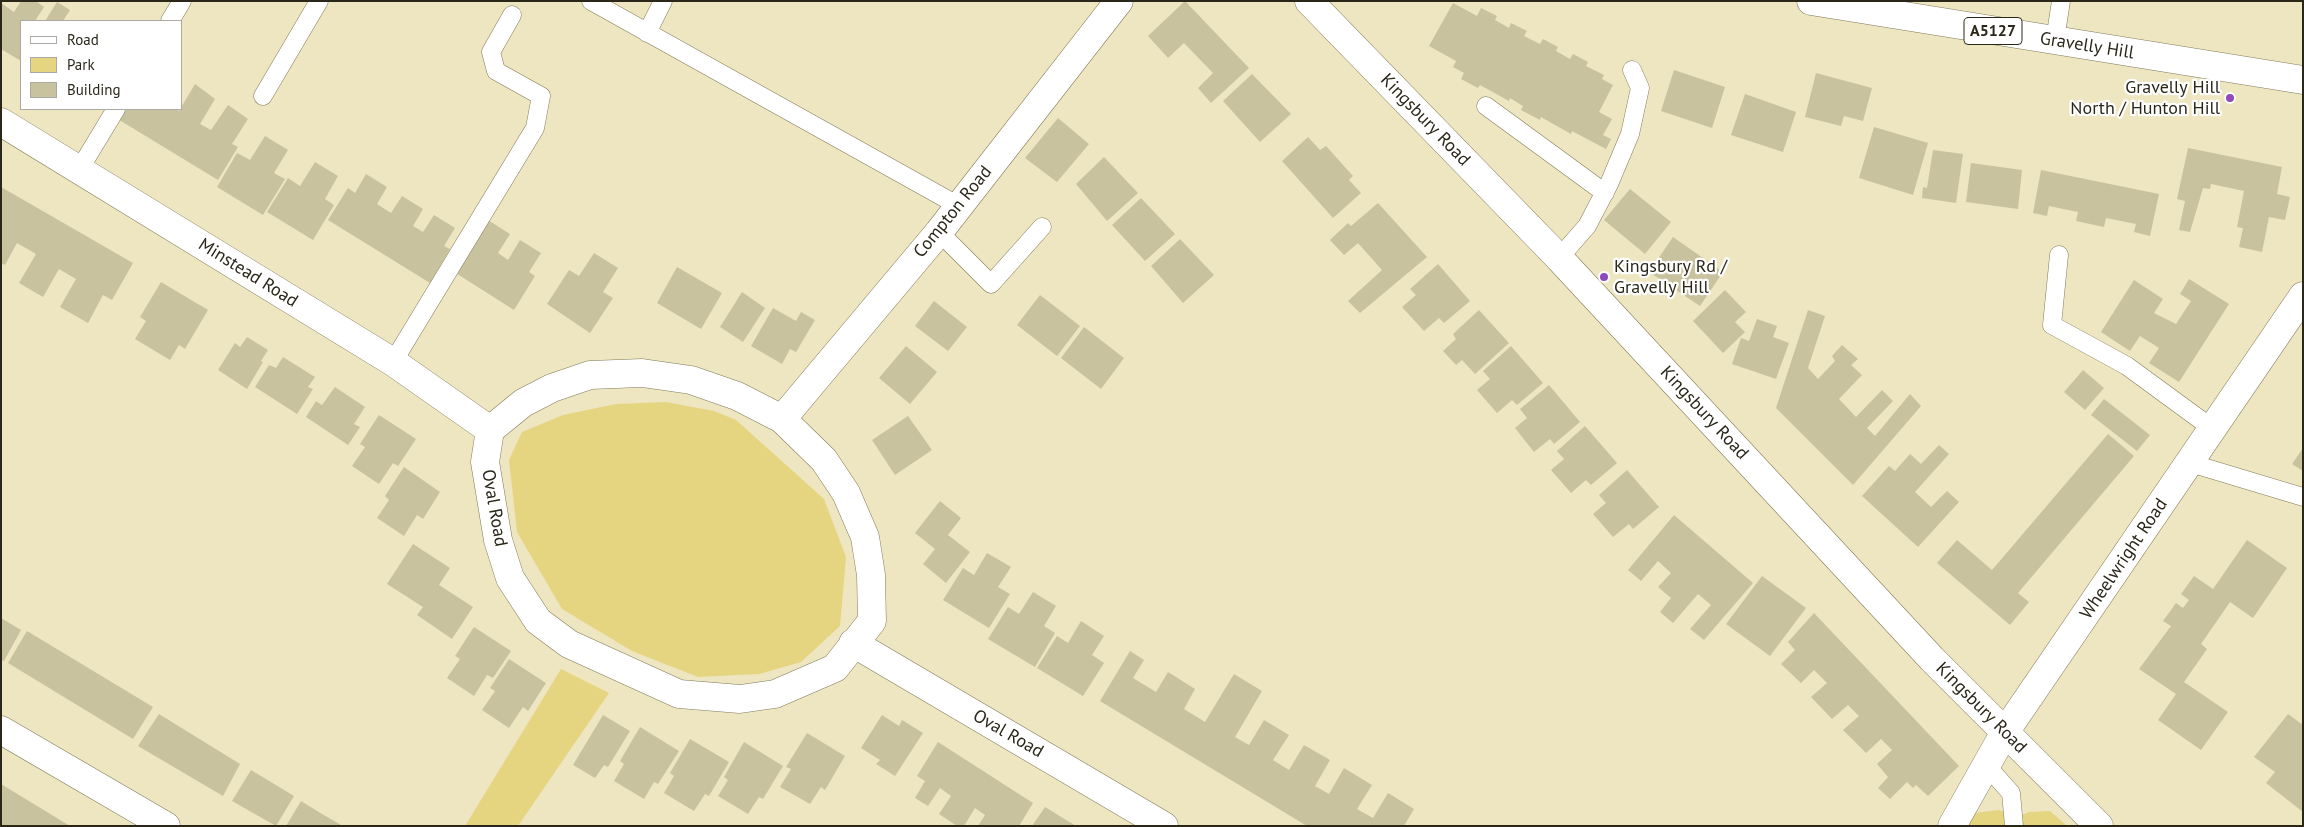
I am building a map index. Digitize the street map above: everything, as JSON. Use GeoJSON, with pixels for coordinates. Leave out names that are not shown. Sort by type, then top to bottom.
{"type":"FeatureCollection","features":[{"type":"Feature","properties":{"kind":"street","name":"Compton Road"},"geometry":{"type":"LineString","coordinates":[[782,418],[939,232],[1118,1]]}},
{"type":"Feature","properties":{"kind":"street","name":"Kingsbury Road"},"geometry":{"type":"LineString","coordinates":[[1309,1],[1559,258],[1932,659],[2098,826]]}},
{"type":"Feature","properties":{"kind":"street","name":"Gravelly Hill"},"geometry":{"type":"LineString","coordinates":[[1811,1],[2303,80]]}},
{"type":"Feature","properties":{"kind":"street","name":"Minstead Road"},"geometry":{"type":"LineString","coordinates":[[1,122],[393,362],[490,430]]}},
{"type":"Feature","properties":{"kind":"street","name":"Wheelwright Road"},"geometry":{"type":"LineString","coordinates":[[1952,826],[2005,732],[2303,296]]}},
{"type":"Feature","properties":{"kind":"street","name":"Oval Road"},"geometry":{"type":"LineString","coordinates":[[642,373],[691,380],[737,396],[782,418],[824,460],[846,493],[865,537],[871,575],[872,621],[834,668],[804,683],[775,694],[740,699],[679,694],[569,644],[538,621],[510,578],[498,540],[485,462],[490,430],[523,403],[552,388],[590,375],[642,373]]}},
{"type":"Feature","properties":{"kind":"street","name":"Oval Road"},"geometry":{"type":"LineString","coordinates":[[853,643],[1164,826]]}},
{"type":"Feature","properties":{"kind":"street"},"geometry":{"type":"LineString","coordinates":[[1,730],[166,826]]}},
{"type":"Feature","properties":{"kind":"lane"},"geometry":{"type":"LineString","coordinates":[[171,20],[182,1]]}},
{"type":"Feature","properties":{"kind":"lane"},"geometry":{"type":"LineString","coordinates":[[264,96],[319,1]]}},
{"type":"Feature","properties":{"kind":"lane"},"geometry":{"type":"LineString","coordinates":[[591,1],[959,206]]}},
{"type":"Feature","properties":{"kind":"lane"},"geometry":{"type":"LineString","coordinates":[[647,33],[663,1]]}},
{"type":"Feature","properties":{"kind":"lane"},"geometry":{"type":"LineString","coordinates":[[2055,40],[2061,1]]}},
{"type":"Feature","properties":{"kind":"lane"},"geometry":{"type":"LineString","coordinates":[[393,362],[535,128],[541,96],[496,71],[491,52],[512,15]]}},
{"type":"Feature","properties":{"kind":"lane"},"geometry":{"type":"LineString","coordinates":[[1559,258],[1587,226],[1605,193],[1630,134],[1640,88],[1632,70]]}},
{"type":"Feature","properties":{"kind":"lane"},"geometry":{"type":"LineString","coordinates":[[1486,106],[1605,193]]}},
{"type":"Feature","properties":{"kind":"lane"},"geometry":{"type":"LineString","coordinates":[[79,170],[115,110]]}},
{"type":"Feature","properties":{"kind":"lane"},"geometry":{"type":"LineString","coordinates":[[939,232],[991,284],[1042,227]]}},
{"type":"Feature","properties":{"kind":"lane"},"geometry":{"type":"LineString","coordinates":[[2059,255],[2052,325],[2127,366],[2213,429]]}},
{"type":"Feature","properties":{"kind":"lane"},"geometry":{"type":"LineString","coordinates":[[2190,463],[2303,497]]}},
{"type":"Feature","properties":{"kind":"lane"},"geometry":{"type":"LineString","coordinates":[[1986,765],[2011,793],[2014,826]]}},
{"type":"Feature","properties":{"kind":"green space"},"geometry":{"type":"Polygon","coordinates":[[[666,402],[714,411],[736,420],[824,499],[846,557],[840,626],[801,662],[759,674],[698,677],[632,651],[562,609],[517,532],[509,460],[522,432],[563,415],[616,404],[666,402]]]}},
{"type":"Feature","properties":{"kind":"green space"},"geometry":{"type":"Polygon","coordinates":[[[561,669],[609,693],[518,826],[465,826],[561,669]]]}},
{"type":"Feature","properties":{"kind":"green space"},"geometry":{"type":"Polygon","coordinates":[[[1998,810],[2022,815],[2029,812],[2050,811],[2067,826],[1968,826],[1975,813],[1998,810]]]}},
{"type":"Feature","properties":{"kind":"building"},"geometry":{"type":"Polygon","coordinates":[[[21,1],[36,1],[44,7],[36,20],[20,20],[20,60],[1,49],[1,3],[14,12],[21,1]]]}},
{"type":"Feature","properties":{"kind":"building"},"geometry":{"type":"Polygon","coordinates":[[[1185,1],[1249,68],[1211,103],[1198,88],[1213,73],[1184,43],[1168,58],[1148,36],[1185,1]]]}},
{"type":"Feature","properties":{"kind":"building"},"geometry":{"type":"Polygon","coordinates":[[[57,2],[70,10],[64,20],[46,20],[57,2]]]}},
{"type":"Feature","properties":{"kind":"building"},"geometry":{"type":"Polygon","coordinates":[[[1453,3],[1477,16],[1481,8],[1497,16],[1495,20],[1509,28],[1511,23],[1527,31],[1524,36],[1540,44],[1543,39],[1558,47],[1556,51],[1570,59],[1573,54],[1588,62],[1586,66],[1604,75],[1602,79],[1613,85],[1599,112],[1612,119],[1603,135],[1611,139],[1606,149],[1572,131],[1571,134],[1541,117],[1540,120],[1521,110],[1523,106],[1510,98],[1509,101],[1480,85],[1478,88],[1461,79],[1464,73],[1453,67],[1456,61],[1429,46],[1453,3]]]}},
{"type":"Feature","properties":{"kind":"building"},"geometry":{"type":"Polygon","coordinates":[[[1674,70],[1725,87],[1712,128],[1661,111],[1674,70]]]}},
{"type":"Feature","properties":{"kind":"building"},"geometry":{"type":"Polygon","coordinates":[[[1816,73],[1872,88],[1863,121],[1844,116],[1841,126],[1805,117],[1816,73]]]}},
{"type":"Feature","properties":{"kind":"building"},"geometry":{"type":"Polygon","coordinates":[[[1252,74],[1291,114],[1260,142],[1223,101],[1252,74]]]}},
{"type":"Feature","properties":{"kind":"building"},"geometry":{"type":"Polygon","coordinates":[[[195,84],[215,99],[200,124],[211,130],[228,105],[248,119],[232,144],[238,147],[218,180],[116,118],[120,110],[179,111],[182,110],[182,106],[195,84]]]}},
{"type":"Feature","properties":{"kind":"building"},"geometry":{"type":"Polygon","coordinates":[[[1745,94],[1796,112],[1783,152],[1731,135],[1745,94]]]}},
{"type":"Feature","properties":{"kind":"building"},"geometry":{"type":"Polygon","coordinates":[[[1058,118],[1089,144],[1057,182],[1025,158],[1058,118]]]}},
{"type":"Feature","properties":{"kind":"building"},"geometry":{"type":"Polygon","coordinates":[[[1874,127],[1928,143],[1913,195],[1859,178],[1874,127]]]}},
{"type":"Feature","properties":{"kind":"building"},"geometry":{"type":"Polygon","coordinates":[[[265,136],[288,150],[274,173],[285,179],[263,215],[217,187],[237,153],[250,160],[265,136]]]}},
{"type":"Feature","properties":{"kind":"building"},"geometry":{"type":"Polygon","coordinates":[[[1308,137],[1320,150],[1326,146],[1353,176],[1349,180],[1361,193],[1333,218],[1282,161],[1308,137]]]}},
{"type":"Feature","properties":{"kind":"building"},"geometry":{"type":"Polygon","coordinates":[[[2188,148],[2282,167],[2277,194],[2290,197],[2285,220],[2269,217],[2262,252],[2239,247],[2243,228],[2237,227],[2244,191],[2211,184],[2210,189],[2203,188],[2190,232],[2179,230],[2185,201],[2177,199],[2188,148]]]}},
{"type":"Feature","properties":{"kind":"building"},"geometry":{"type":"Polygon","coordinates":[[[1933,150],[1963,154],[1956,203],[1922,198],[1923,187],[1927,188],[1933,150]]]}},
{"type":"Feature","properties":{"kind":"building"},"geometry":{"type":"Polygon","coordinates":[[[1104,157],[1138,193],[1107,221],[1076,184],[1104,157]]]}},
{"type":"Feature","properties":{"kind":"building"},"geometry":{"type":"Polygon","coordinates":[[[315,162],[338,176],[325,199],[334,205],[313,240],[267,212],[288,178],[300,186],[315,162]]]}},
{"type":"Feature","properties":{"kind":"building"},"geometry":{"type":"Polygon","coordinates":[[[1971,163],[2022,170],[2018,209],[1966,202],[1971,163]]]}},
{"type":"Feature","properties":{"kind":"building"},"geometry":{"type":"Polygon","coordinates":[[[2041,170],[2159,194],[2150,236],[2134,232],[2136,224],[2106,218],[2104,227],[2076,221],[2078,212],[2049,206],[2047,216],[2033,213],[2041,170]]]}},
{"type":"Feature","properties":{"kind":"building"},"geometry":{"type":"Polygon","coordinates":[[[366,174],[387,187],[377,204],[391,213],[402,196],[423,209],[413,226],[423,232],[434,215],[455,228],[444,246],[450,249],[430,283],[328,220],[348,188],[355,193],[366,174]]]}},
{"type":"Feature","properties":{"kind":"building"},"geometry":{"type":"Polygon","coordinates":[[[1,187],[133,263],[112,300],[103,295],[88,323],[60,307],[76,279],[59,269],[43,297],[19,283],[36,254],[17,243],[5,265],[1,263],[1,187]]]}},
{"type":"Feature","properties":{"kind":"building"},"geometry":{"type":"Polygon","coordinates":[[[1630,189],[1671,222],[1645,254],[1604,220],[1630,189]]]}},
{"type":"Feature","properties":{"kind":"building"},"geometry":{"type":"Polygon","coordinates":[[[1141,198],[1175,234],[1145,261],[1112,225],[1141,198]]]}},
{"type":"Feature","properties":{"kind":"building"},"geometry":{"type":"Polygon","coordinates":[[[1378,203],[1427,257],[1360,313],[1348,301],[1382,270],[1358,243],[1344,255],[1330,240],[1348,223],[1351,226],[1378,203]]]}},
{"type":"Feature","properties":{"kind":"building"},"geometry":{"type":"Polygon","coordinates":[[[488,220],[510,234],[498,253],[508,260],[520,240],[541,253],[529,272],[535,276],[514,310],[451,270],[488,220]]]}},
{"type":"Feature","properties":{"kind":"building"},"geometry":{"type":"Polygon","coordinates":[[[1673,237],[1723,272],[1700,306],[1649,272],[1673,237]]]}},
{"type":"Feature","properties":{"kind":"building"},"geometry":{"type":"Polygon","coordinates":[[[1180,239],[1214,275],[1183,303],[1151,266],[1180,239]]]}},
{"type":"Feature","properties":{"kind":"building"},"geometry":{"type":"Polygon","coordinates":[[[594,253],[618,268],[603,292],[613,298],[590,333],[547,304],[569,270],[579,276],[594,253]]]}},
{"type":"Feature","properties":{"kind":"building"},"geometry":{"type":"Polygon","coordinates":[[[1438,264],[1470,301],[1444,323],[1439,318],[1424,331],[1402,307],[1416,295],[1410,289],[1438,264]]]}},
{"type":"Feature","properties":{"kind":"building"},"geometry":{"type":"Polygon","coordinates":[[[677,267],[722,293],[701,329],[657,303],[677,267]]]}},
{"type":"Feature","properties":{"kind":"building"},"geometry":{"type":"Polygon","coordinates":[[[2189,279],[2229,304],[2179,382],[2149,363],[2159,348],[2140,336],[2130,351],[2101,332],[2134,280],[2163,299],[2154,313],[2176,324],[2191,301],[2180,294],[2189,279]]]}},
{"type":"Feature","properties":{"kind":"building"},"geometry":{"type":"Polygon","coordinates":[[[161,282],[208,310],[185,349],[179,345],[170,360],[135,339],[146,321],[140,317],[161,282]]]}},
{"type":"Feature","properties":{"kind":"building"},"geometry":{"type":"Polygon","coordinates":[[[1725,290],[1746,312],[1735,322],[1745,332],[1723,353],[1693,321],[1725,290]]]}},
{"type":"Feature","properties":{"kind":"building"},"geometry":{"type":"Polygon","coordinates":[[[742,292],[765,308],[743,342],[720,327],[742,292]]]}},
{"type":"Feature","properties":{"kind":"building"},"geometry":{"type":"Polygon","coordinates":[[[1040,295],[1080,326],[1057,356],[1017,325],[1040,295]]]}},
{"type":"Feature","properties":{"kind":"building"},"geometry":{"type":"Polygon","coordinates":[[[934,301],[967,327],[948,351],[915,326],[934,301]]]}},
{"type":"Feature","properties":{"kind":"building"},"geometry":{"type":"Polygon","coordinates":[[[773,308],[796,321],[801,312],[815,320],[796,352],[790,349],[782,364],[751,346],[773,308]]]}},
{"type":"Feature","properties":{"kind":"building"},"geometry":{"type":"Polygon","coordinates":[[[1479,310],[1509,343],[1475,374],[1462,360],[1456,365],[1443,351],[1456,339],[1453,334],[1479,310]]]}},
{"type":"Feature","properties":{"kind":"building"},"geometry":{"type":"Polygon","coordinates":[[[1808,310],[1825,316],[1808,368],[1818,379],[1835,361],[1832,356],[1842,345],[1858,359],[1851,365],[1862,375],[1839,399],[1856,417],[1882,390],[1893,401],[1867,428],[1875,436],[1910,394],[1921,406],[1853,485],[1776,408],[1808,310]]]}},
{"type":"Feature","properties":{"kind":"building"},"geometry":{"type":"Polygon","coordinates":[[[1757,319],[1777,326],[1773,337],[1789,343],[1776,379],[1732,364],[1741,338],[1749,341],[1757,319]]]}},
{"type":"Feature","properties":{"kind":"building"},"geometry":{"type":"Polygon","coordinates":[[[1084,327],[1124,358],[1101,389],[1061,358],[1084,327]]]}},
{"type":"Feature","properties":{"kind":"building"},"geometry":{"type":"Polygon","coordinates":[[[247,337],[268,350],[247,389],[218,370],[235,343],[240,347],[247,337]]]}},
{"type":"Feature","properties":{"kind":"building"},"geometry":{"type":"Polygon","coordinates":[[[906,346],[937,372],[910,404],[879,378],[906,346]]]}},
{"type":"Feature","properties":{"kind":"building"},"geometry":{"type":"Polygon","coordinates":[[[1511,346],[1543,383],[1517,405],[1512,400],[1497,413],[1477,390],[1490,379],[1483,371],[1511,346]]]}},
{"type":"Feature","properties":{"kind":"building"},"geometry":{"type":"Polygon","coordinates":[[[283,357],[315,377],[308,387],[313,389],[297,414],[255,387],[269,365],[276,368],[283,357]]]}},
{"type":"Feature","properties":{"kind":"building"},"geometry":{"type":"Polygon","coordinates":[[[2083,370],[2104,388],[2085,410],[2064,392],[2083,370]]]}},
{"type":"Feature","properties":{"kind":"building"},"geometry":{"type":"Polygon","coordinates":[[[1549,385],[1580,422],[1554,444],[1550,439],[1534,452],[1515,428],[1527,418],[1520,409],[1549,385]]]}},
{"type":"Feature","properties":{"kind":"building"},"geometry":{"type":"Polygon","coordinates":[[[335,387],[365,407],[354,424],[360,427],[348,445],[306,417],[316,401],[322,405],[335,387]]]}},
{"type":"Feature","properties":{"kind":"building"},"geometry":{"type":"Polygon","coordinates":[[[2104,399],[2150,435],[2137,451],[2091,415],[2104,399]]]}},
{"type":"Feature","properties":{"kind":"building"},"geometry":{"type":"Polygon","coordinates":[[[379,415],[416,439],[398,466],[393,463],[379,484],[352,466],[365,447],[360,444],[379,415]]]}},
{"type":"Feature","properties":{"kind":"building"},"geometry":{"type":"Polygon","coordinates":[[[908,416],[932,450],[895,475],[872,440],[908,416]]]}},
{"type":"Feature","properties":{"kind":"building"},"geometry":{"type":"Polygon","coordinates":[[[1585,426],[1617,463],[1591,485],[1586,480],[1571,493],[1551,470],[1564,459],[1557,451],[1585,426]]]}},
{"type":"Feature","properties":{"kind":"building"},"geometry":{"type":"Polygon","coordinates":[[[2108,434],[2134,456],[2018,593],[2029,602],[2010,625],[1937,563],[1957,540],[1992,570],[2108,434]]]}},
{"type":"Feature","properties":{"kind":"building"},"geometry":{"type":"Polygon","coordinates":[[[1939,445],[1949,454],[1915,492],[1931,507],[1947,491],[1959,502],[1918,547],[1862,496],[1889,466],[1895,471],[1910,454],[1921,464],[1939,445]]]}},
{"type":"Feature","properties":{"kind":"building"},"geometry":{"type":"Polygon","coordinates":[[[2303,448],[2303,471],[2292,464],[2303,448]]]}},
{"type":"Feature","properties":{"kind":"building"},"geometry":{"type":"Polygon","coordinates":[[[404,467],[440,492],[423,519],[417,515],[404,536],[377,518],[389,500],[385,496],[404,467]]]}},
{"type":"Feature","properties":{"kind":"building"},"geometry":{"type":"Polygon","coordinates":[[[1627,470],[1659,507],[1633,529],[1629,524],[1613,537],[1593,514],[1606,503],[1599,495],[1627,470]]]}},
{"type":"Feature","properties":{"kind":"building"},"geometry":{"type":"Polygon","coordinates":[[[940,501],[961,518],[948,535],[970,552],[946,583],[923,564],[935,549],[915,533],[940,501]]]}},
{"type":"Feature","properties":{"kind":"building"},"geometry":{"type":"Polygon","coordinates":[[[1674,515],[1753,583],[1704,640],[1690,629],[1711,605],[1698,594],[1673,623],[1660,612],[1671,598],[1658,587],[1671,573],[1658,561],[1641,581],[1628,570],[1674,515]]]}},
{"type":"Feature","properties":{"kind":"building"},"geometry":{"type":"Polygon","coordinates":[[[2247,540],[2287,568],[2253,618],[2230,602],[2201,644],[2207,649],[2184,682],[2228,712],[2201,750],[2158,720],[2176,694],[2139,669],[2171,626],[2163,621],[2176,603],[2183,608],[2189,600],[2181,594],[2194,576],[2213,589],[2247,540]]]}},
{"type":"Feature","properties":{"kind":"building"},"geometry":{"type":"Polygon","coordinates":[[[413,544],[450,568],[439,585],[473,607],[452,639],[417,615],[423,607],[387,584],[413,544]]]}},
{"type":"Feature","properties":{"kind":"building"},"geometry":{"type":"Polygon","coordinates":[[[987,553],[1011,567],[998,587],[1010,594],[989,628],[943,600],[963,568],[974,575],[987,553]]]}},
{"type":"Feature","properties":{"kind":"building"},"geometry":{"type":"Polygon","coordinates":[[[1762,576],[1806,608],[1770,656],[1726,624],[1762,576]]]}},
{"type":"Feature","properties":{"kind":"building"},"geometry":{"type":"Polygon","coordinates":[[[1033,592],[1056,606],[1044,626],[1055,633],[1035,667],[988,639],[1008,607],[1019,614],[1033,592]]]}},
{"type":"Feature","properties":{"kind":"building"},"geometry":{"type":"Polygon","coordinates":[[[1814,613],[1959,766],[1928,796],[1916,785],[1913,788],[1907,782],[1890,799],[1878,788],[1888,777],[1877,764],[1892,750],[1881,739],[1866,753],[1843,730],[1859,716],[1848,705],[1832,719],[1811,697],[1827,683],[1814,670],[1801,683],[1781,664],[1795,650],[1788,642],[1814,613]]]}},
{"type":"Feature","properties":{"kind":"building"},"geometry":{"type":"Polygon","coordinates":[[[1,618],[21,630],[4,661],[1,660],[1,618]]]}},
{"type":"Feature","properties":{"kind":"building"},"geometry":{"type":"Polygon","coordinates":[[[1081,621],[1104,636],[1092,655],[1104,663],[1083,696],[1037,668],[1057,636],[1068,643],[1081,621]]]}},
{"type":"Feature","properties":{"kind":"building"},"geometry":{"type":"Polygon","coordinates":[[[474,627],[511,651],[493,678],[487,675],[474,696],[447,678],[460,659],[455,656],[474,627]]]}},
{"type":"Feature","properties":{"kind":"building"},"geometry":{"type":"Polygon","coordinates":[[[27,631],[153,707],[133,739],[8,663],[27,631]]]}},
{"type":"Feature","properties":{"kind":"building"},"geometry":{"type":"Polygon","coordinates":[[[1130,651],[1144,660],[1133,678],[1156,692],[1168,672],[1195,689],[1184,709],[1205,722],[1234,674],[1262,691],[1235,737],[1249,745],[1264,720],[1289,735],[1273,760],[1289,770],[1304,745],[1330,760],[1315,786],[1329,794],[1344,768],[1372,785],[1357,809],[1373,818],[1388,793],[1414,809],[1404,826],[1307,826],[1100,701],[1130,651]]]}},
{"type":"Feature","properties":{"kind":"building"},"geometry":{"type":"Polygon","coordinates":[[[509,659],[546,683],[528,711],[523,707],[509,728],[482,710],[495,691],[490,688],[509,659]]]}},
{"type":"Feature","properties":{"kind":"building"},"geometry":{"type":"Polygon","coordinates":[[[159,714],[240,764],[223,796],[138,746],[159,714]]]}},
{"type":"Feature","properties":{"kind":"building"},"geometry":{"type":"Polygon","coordinates":[[[2288,714],[2303,725],[2303,812],[2266,783],[2275,772],[2254,757],[2288,714]]]}},
{"type":"Feature","properties":{"kind":"building"},"geometry":{"type":"Polygon","coordinates":[[[603,715],[630,731],[608,767],[604,765],[595,778],[573,765],[603,715]]]}},
{"type":"Feature","properties":{"kind":"building"},"geometry":{"type":"Polygon","coordinates":[[[882,715],[899,726],[902,720],[923,733],[895,776],[876,764],[880,760],[861,748],[882,715]]]}},
{"type":"Feature","properties":{"kind":"building"},"geometry":{"type":"Polygon","coordinates":[[[640,727],[679,751],[658,784],[654,782],[644,799],[614,781],[624,764],[620,761],[640,727]]]}},
{"type":"Feature","properties":{"kind":"building"},"geometry":{"type":"Polygon","coordinates":[[[807,733],[845,756],[825,790],[821,787],[810,804],[780,787],[791,769],[786,767],[807,733]]]}},
{"type":"Feature","properties":{"kind":"building"},"geometry":{"type":"Polygon","coordinates":[[[690,739],[729,762],[709,796],[705,794],[694,811],[664,793],[674,776],[670,773],[690,739]]]}},
{"type":"Feature","properties":{"kind":"building"},"geometry":{"type":"Polygon","coordinates":[[[744,742],[783,766],[763,799],[759,797],[748,814],[718,796],[728,780],[724,777],[744,742]]]}},
{"type":"Feature","properties":{"kind":"building"},"geometry":{"type":"Polygon","coordinates":[[[938,742],[1033,803],[1019,826],[978,826],[985,815],[975,808],[964,826],[957,826],[939,814],[951,796],[940,788],[928,806],[915,798],[925,781],[917,776],[938,742]]]}},
{"type":"Feature","properties":{"kind":"building"},"geometry":{"type":"Polygon","coordinates":[[[251,770],[294,796],[276,826],[232,801],[251,770]]]}},
{"type":"Feature","properties":{"kind":"building"},"geometry":{"type":"Polygon","coordinates":[[[1,784],[70,826],[1,826],[1,784]]]}},
{"type":"Feature","properties":{"kind":"building"},"geometry":{"type":"Polygon","coordinates":[[[301,801],[322,814],[343,826],[286,826],[301,801]]]}},
{"type":"Feature","properties":{"kind":"building"},"geometry":{"type":"Polygon","coordinates":[[[1045,807],[1076,826],[1032,826],[1045,807]]]}},
{"type":"Feature","properties":{"kind":"place","name":"Gravelly Hill North / Hunton Hill"},"geometry":{"type":"Point","coordinates":[2230,98]}},
{"type":"Feature","properties":{"kind":"place","name":"Kingsbury Rd / Gravelly Hill"},"geometry":{"type":"Point","coordinates":[1604,277]}}]}
